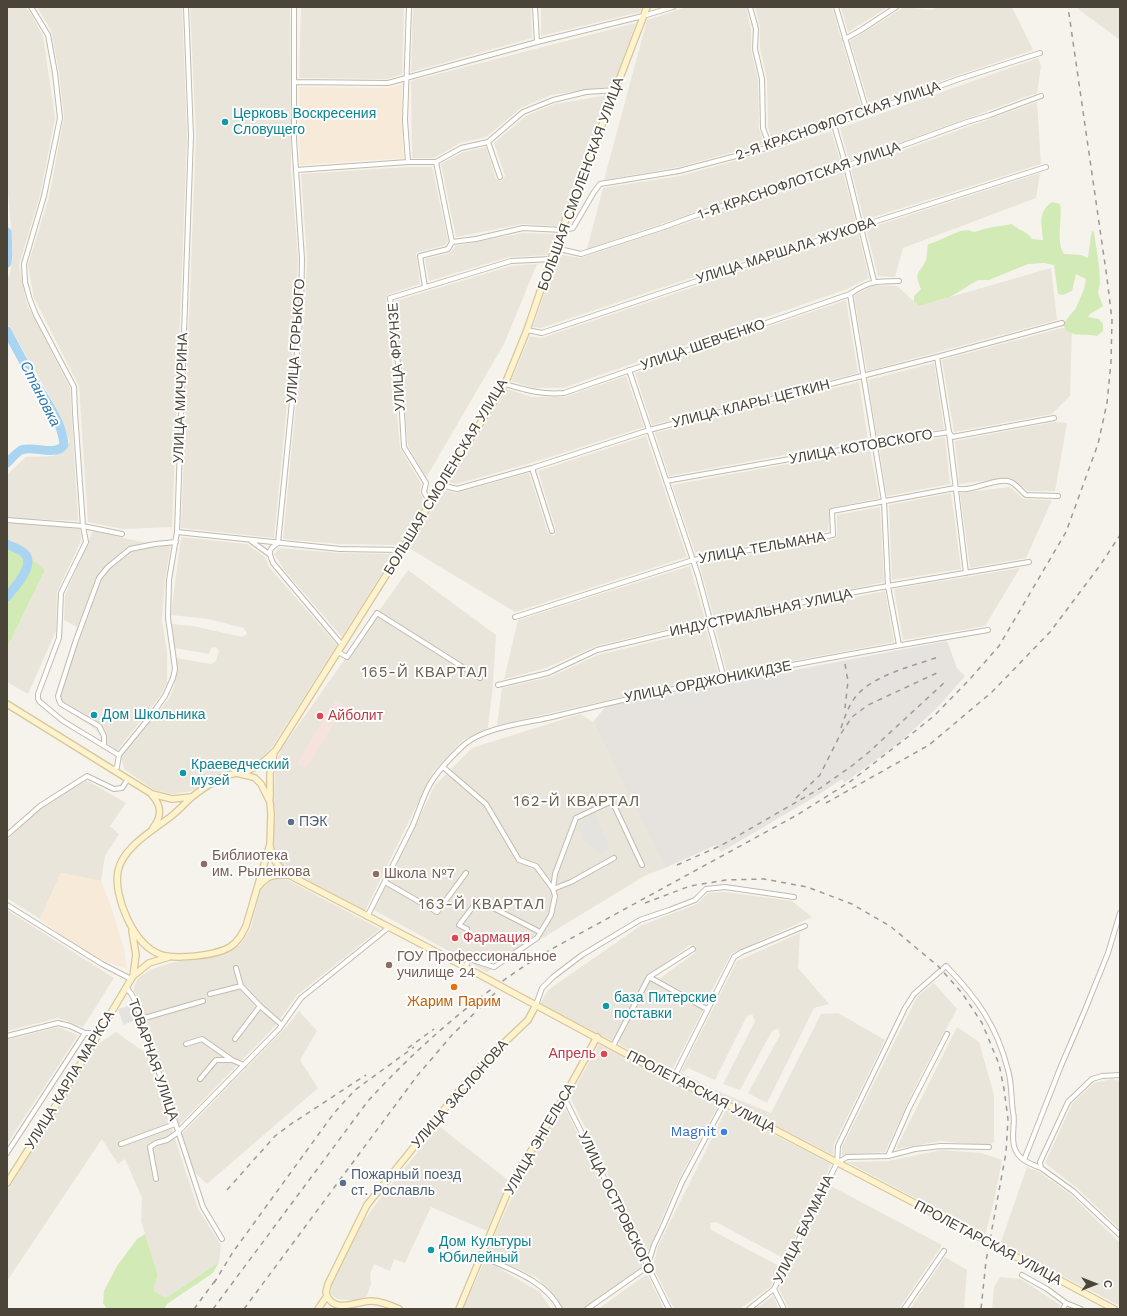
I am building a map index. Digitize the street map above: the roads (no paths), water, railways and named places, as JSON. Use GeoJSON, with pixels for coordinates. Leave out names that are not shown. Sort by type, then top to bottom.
{"type":"FeatureCollection","features":[{"type":"Feature","properties":{"kind":"main road","name":"БОЛЬШАЯ СМОЛЕНСКАЯ УЛИЦА"},"geometry":{"type":"LineString","coordinates":[[270,844],[270,774],[272,759],[276,750],[505,384],[527,330],[555,248],[647,7]]}},
{"type":"Feature","properties":{"kind":"main road"},"geometry":{"type":"LineString","coordinates":[[7,704],[152,794],[172,799],[191,797]]}},
{"type":"Feature","properties":{"kind":"main road","name":"БОЛЬШАЯ СМОЛЕНСКАЯ УЛИЦА"},"geometry":{"type":"LineString","coordinates":[[130,925],[118,890],[118,871],[121,861],[128,852],[152,830],[178,811],[191,797],[218,779],[256,767],[276,750]]}},
{"type":"Feature","properties":{"kind":"main road"},"geometry":{"type":"LineString","coordinates":[[236,773],[255,778],[261,784],[270,802]]}},
{"type":"Feature","properties":{"kind":"main road"},"geometry":{"type":"LineString","coordinates":[[152,794],[159,804],[160,810],[159,817],[152,830]]}},
{"type":"Feature","properties":{"kind":"main road"},"geometry":{"type":"LineString","coordinates":[[130,925],[148,947],[158,954],[171,957],[213,954],[231,947],[242,936],[246,926],[270,844]]}},
{"type":"Feature","properties":{"kind":"main road","name":"ПРОЛЕТАРСКАЯ УЛИЦА"},"geometry":{"type":"LineString","coordinates":[[270,844],[275,864],[289,876],[471,970],[672,1078],[983,1239],[1114,1309]]}},
{"type":"Feature","properties":{"kind":"main road"},"geometry":{"type":"LineString","coordinates":[[257,890],[264,880],[272,876],[289,876]]}},
{"type":"Feature","properties":{"kind":"main road","name":"УЛИЦА КАРЛА МАРКСА"},"geometry":{"type":"LineString","coordinates":[[130,925],[134,936],[136,955],[132,977]]}},
{"type":"Feature","properties":{"kind":"main road","name":"УЛИЦА КАРЛА МАРКСА"},"geometry":{"type":"LineString","coordinates":[[7,1183],[47,1120],[132,977],[149,963],[171,957]]}},
{"type":"Feature","properties":{"kind":"main road","name":"УЛИЦА ЗАСЛОНОВА"},"geometry":{"type":"LineString","coordinates":[[318,1309],[327,1296],[326,1292],[328,1284],[367,1205],[463,1086],[484,1062],[528,1020],[536,1005]]}},
{"type":"Feature","properties":{"kind":"main road","name":"УЛИЦА ЭНГЕЛЬСА"},"geometry":{"type":"LineString","coordinates":[[459,1309],[512,1182],[564,1097],[597,1037]]}},
{"type":"Feature","properties":{"kind":"main road"},"geometry":{"type":"LineString","coordinates":[[327,1296],[331,1302],[338,1305],[354,1305],[367,1301],[375,1301],[399,1309]]}},
{"type":"Feature","properties":{"kind":"street"},"geometry":{"type":"LineString","coordinates":[[32,7],[48,35],[60,118],[44,196],[24,264],[25,282],[36,315],[74,387],[83,526],[86,542],[61,593],[59,638],[38,694],[38,699],[63,721],[119,755]]}},
{"type":"Feature","properties":{"kind":"street","name":"УЛИЦА МИЧУРИНА"},"geometry":{"type":"LineString","coordinates":[[114,770],[117,767],[119,755],[165,696],[173,678],[175,669],[168,618],[169,580],[177,532],[191,136],[186,7]]}},
{"type":"Feature","properties":{"kind":"street","name":"УЛИЦА ГОРЬКОГО"},"geometry":{"type":"LineString","coordinates":[[278,543],[301,311],[302,258],[296,170],[294,7]]}},
{"type":"Feature","properties":{"kind":"street"},"geometry":{"type":"LineString","coordinates":[[408,7],[405,120],[408,162]]}},
{"type":"Feature","properties":{"kind":"street"},"geometry":{"type":"LineString","coordinates":[[535,7],[537,42]]}},
{"type":"Feature","properties":{"kind":"street"},"geometry":{"type":"LineString","coordinates":[[294,82],[388,83],[672,7]]}},
{"type":"Feature","properties":{"kind":"street"},"geometry":{"type":"LineString","coordinates":[[750,7],[756,29],[756,49],[762,79],[763,128],[770,147]]}},
{"type":"Feature","properties":{"kind":"street"},"geometry":{"type":"LineString","coordinates":[[836,7],[867,112]]}},
{"type":"Feature","properties":{"kind":"street"},"geometry":{"type":"LineString","coordinates":[[845,39],[896,7]]}},
{"type":"Feature","properties":{"kind":"street","name":"2-Я КРАСНОФЛОТСКАЯ УЛИЦА"},"geometry":{"type":"LineString","coordinates":[[562,230],[573,228],[600,184],[679,171],[770,147],[1040,53]]}},
{"type":"Feature","properties":{"kind":"street"},"geometry":{"type":"LineString","coordinates":[[296,170],[408,162],[436,162],[461,148],[488,142],[523,112],[553,100],[586,92],[616,90]]}},
{"type":"Feature","properties":{"kind":"street","name":"1-Я КРАСНОФЛОТСКАЯ УЛИЦА"},"geometry":{"type":"LineString","coordinates":[[555,248],[581,254],[664,227],[755,194],[846,166],[967,122],[990,116],[1042,96]]}},
{"type":"Feature","properties":{"kind":"street"},"geometry":{"type":"LineString","coordinates":[[834,125],[846,166],[874,281]]}},
{"type":"Feature","properties":{"kind":"street"},"geometry":{"type":"LineString","coordinates":[[488,142],[500,177]]}},
{"type":"Feature","properties":{"kind":"street"},"geometry":{"type":"LineString","coordinates":[[425,287],[420,256],[448,249],[452,242],[436,162]]}},
{"type":"Feature","properties":{"kind":"street","name":"УЛИЦА МАРШАЛА ЖУКОВА"},"geometry":{"type":"LineString","coordinates":[[527,330],[542,333],[861,226],[1046,167]]}},
{"type":"Feature","properties":{"kind":"street"},"geometry":{"type":"LineString","coordinates":[[452,242],[476,239],[522,228],[562,230]]}},
{"type":"Feature","properties":{"kind":"street","name":"УЛИЦА ФРУНЗЕ"},"geometry":{"type":"LineString","coordinates":[[430,503],[424,492],[426,484],[404,447],[400,380],[390,298],[511,261],[552,259]]}},
{"type":"Feature","properties":{"kind":"street","name":"УЛИЦА ШЕВЧЕНКО"},"geometry":{"type":"LineString","coordinates":[[505,384],[533,392],[549,394],[564,393],[850,294],[862,286],[874,281],[899,281]]}},
{"type":"Feature","properties":{"kind":"street"},"geometry":{"type":"LineString","coordinates":[[850,294],[884,501],[888,586],[899,645]]}},
{"type":"Feature","properties":{"kind":"street","name":"УЛИЦА КЛАРЫ ЦЕТКИН"},"geometry":{"type":"LineString","coordinates":[[442,485],[457,488],[532,468],[649,430],[937,357],[1062,323]]}},
{"type":"Feature","properties":{"kind":"street"},"geometry":{"type":"LineString","coordinates":[[937,357],[949,432],[966,573]]}},
{"type":"Feature","properties":{"kind":"street"},"geometry":{"type":"LineString","coordinates":[[629,370],[693,560],[709,616],[709,623],[724,678]]}},
{"type":"Feature","properties":{"kind":"street","name":"УЛИЦА КОТОВСКОГО"},"geometry":{"type":"LineString","coordinates":[[666,482],[874,444],[949,432],[952,437],[1054,418]]}},
{"type":"Feature","properties":{"kind":"street"},"geometry":{"type":"LineString","coordinates":[[532,468],[552,532]]}},
{"type":"Feature","properties":{"kind":"street","name":"УЛИЦА ТЕЛЬМАНА"},"geometry":{"type":"LineString","coordinates":[[515,617],[693,560],[833,535],[832,511],[955,488],[975,488],[1000,482],[1011,482],[1026,495],[1058,496]]}},
{"type":"Feature","properties":{"kind":"street"},"geometry":{"type":"LineString","coordinates":[[7,520],[83,526],[122,534]]}},
{"type":"Feature","properties":{"kind":"street"},"geometry":{"type":"LineString","coordinates":[[177,532],[340,549],[402,550]]}},
{"type":"Feature","properties":{"kind":"street"},"geometry":{"type":"LineString","coordinates":[[248,540],[269,554],[273,564],[342,645]]}},
{"type":"Feature","properties":{"kind":"street"},"geometry":{"type":"LineString","coordinates":[[104,746],[104,736],[99,726],[61,704],[59,700],[58,696],[76,640],[99,578],[108,567],[130,549],[176,542]]}},
{"type":"Feature","properties":{"kind":"street"},"geometry":{"type":"LineString","coordinates":[[269,554],[272,547],[278,543]]}},
{"type":"Feature","properties":{"kind":"street","name":"ИНДУСТРИАЛЬНАЯ УЛИЦА"},"geometry":{"type":"LineString","coordinates":[[498,685],[548,673],[597,650],[709,623],[822,598],[1029,562]]}},
{"type":"Feature","properties":{"kind":"street"},"geometry":{"type":"LineString","coordinates":[[338,652],[347,657],[377,612],[480,678]]}},
{"type":"Feature","properties":{"kind":"street","name":"УЛИЦА ОРДЖОНИКИДЗЕ"},"geometry":{"type":"LineString","coordinates":[[367,917],[414,823],[429,786],[443,767],[466,744],[478,736],[504,727],[614,701],[724,678],[988,630]]}},
{"type":"Feature","properties":{"kind":"street"},"geometry":{"type":"LineString","coordinates":[[443,767],[486,804],[519,860],[536,866],[553,890],[555,896],[551,915],[537,938],[494,967],[470,959],[465,967]]}},
{"type":"Feature","properties":{"kind":"street"},"geometry":{"type":"LineString","coordinates":[[7,835],[40,806],[87,776],[114,788],[122,788],[128,779]]}},
{"type":"Feature","properties":{"kind":"street"},"geometry":{"type":"LineString","coordinates":[[553,890],[555,874],[576,818],[612,801],[642,865]]}},
{"type":"Feature","properties":{"kind":"street"},"geometry":{"type":"LineString","coordinates":[[553,890],[571,882],[614,858]]}},
{"type":"Feature","properties":{"kind":"street"},"geometry":{"type":"LineString","coordinates":[[385,882],[437,912],[466,873]]}},
{"type":"Feature","properties":{"kind":"street"},"geometry":{"type":"LineString","coordinates":[[536,1005],[542,988],[553,977],[582,955],[640,920],[695,900],[706,889],[725,887],[794,897]]}},
{"type":"Feature","properties":{"kind":"street"},"geometry":{"type":"LineString","coordinates":[[467,929],[459,925],[478,900],[540,932]]}},
{"type":"Feature","properties":{"kind":"street"},"geometry":{"type":"LineString","coordinates":[[7,905],[102,964],[132,977]]}},
{"type":"Feature","properties":{"kind":"street"},"geometry":{"type":"LineString","coordinates":[[1120,913],[1108,953],[1024,1160],[1041,1168],[1073,1191],[1120,1235]]}},
{"type":"Feature","properties":{"kind":"street"},"geometry":{"type":"LineString","coordinates":[[672,1078],[734,957],[742,952],[805,926]]}},
{"type":"Feature","properties":{"kind":"street","name":"ТОВАРНАЯ УЛИЦА"},"geometry":{"type":"LineString","coordinates":[[156,1178],[150,1148],[156,1143],[167,1140],[178,1133],[282,1025],[301,998],[388,928]]}},
{"type":"Feature","properties":{"kind":"street"},"geometry":{"type":"LineString","coordinates":[[614,1046],[649,977],[693,949]]}},
{"type":"Feature","properties":{"kind":"street","name":"УЛИЦА БАУМАНА"},"geometry":{"type":"LineString","coordinates":[[749,1309],[774,1289],[837,1163],[838,1146],[905,1008],[914,994],[946,966],[972,994],[983,1010],[996,1035],[1008,1071],[1014,1115],[1013,1139],[1015,1150],[1024,1160]]}},
{"type":"Feature","properties":{"kind":"street"},"geometry":{"type":"LineString","coordinates":[[236,968],[241,986],[260,1006],[282,1025]]}},
{"type":"Feature","properties":{"kind":"street"},"geometry":{"type":"LineString","coordinates":[[649,977],[707,1009]]}},
{"type":"Feature","properties":{"kind":"street"},"geometry":{"type":"LineString","coordinates":[[210,994],[241,986]]}},
{"type":"Feature","properties":{"kind":"street","name":"ТОВАРНАЯ УЛИЦА"},"geometry":{"type":"LineString","coordinates":[[126,987],[134,999],[203,1207],[222,1239]]}},
{"type":"Feature","properties":{"kind":"street"},"geometry":{"type":"LineString","coordinates":[[141,1019],[203,1001]]}},
{"type":"Feature","properties":{"kind":"street"},"geometry":{"type":"LineString","coordinates":[[235,1039],[260,1006]]}},
{"type":"Feature","properties":{"kind":"street"},"geometry":{"type":"LineString","coordinates":[[7,1036],[58,1023],[70,1026],[85,1033],[98,1033]]}},
{"type":"Feature","properties":{"kind":"street","name":"УЛИЦА КАРЛА МАРКСА"},"geometry":{"type":"LineString","coordinates":[[7,1152],[85,1033]]}},
{"type":"Feature","properties":{"kind":"street"},"geometry":{"type":"LineString","coordinates":[[888,1156],[909,1108],[947,1034]]}},
{"type":"Feature","properties":{"kind":"street"},"geometry":{"type":"LineString","coordinates":[[186,1044],[202,1039],[232,1060],[244,1065]]}},
{"type":"Feature","properties":{"kind":"street"},"geometry":{"type":"LineString","coordinates":[[200,1079],[216,1060],[232,1060]]}},
{"type":"Feature","properties":{"kind":"street"},"geometry":{"type":"LineString","coordinates":[[1041,1168],[1040,1162],[1068,1102],[1092,1079],[1102,1076],[1120,1075]]}},
{"type":"Feature","properties":{"kind":"street","name":"УЛИЦА ОСТРОВСКОГО"},"geometry":{"type":"LineString","coordinates":[[564,1097],[669,1309]]}},
{"type":"Feature","properties":{"kind":"street"},"geometry":{"type":"LineString","coordinates":[[587,1309],[647,1267],[654,1245],[682,1182],[724,1104]]}},
{"type":"Feature","properties":{"kind":"street"},"geometry":{"type":"LineString","coordinates":[[121,1144],[175,1124]]}},
{"type":"Feature","properties":{"kind":"street"},"geometry":{"type":"LineString","coordinates":[[837,1163],[847,1157],[888,1156],[915,1149],[941,1146],[989,1148]]}},
{"type":"Feature","properties":{"kind":"street"},"geometry":{"type":"LineString","coordinates":[[904,1309],[944,1251]]}},
{"type":"Feature","properties":{"kind":"street"},"geometry":{"type":"LineString","coordinates":[[481,1256],[536,1282],[556,1301],[560,1309]]}},
{"type":"Feature","properties":{"kind":"street","name":"ПРОЛЕТАРСКАЯ УЛИЦА"},"geometry":{"type":"LineString","coordinates":[[1022,1275],[1047,1288],[1066,1303],[1081,1309]]}},
{"type":"Feature","properties":{"kind":"street"},"geometry":{"type":"LineString","coordinates":[[774,1289],[784,1309]]}},
{"type":"Feature","properties":{"kind":"street"},"geometry":{"type":"LineString","coordinates":[[1064,1309],[1066,1303]]}},
{"type":"Feature","properties":{"kind":"waterway","name":"Становка"},"geometry":{"type":"LineString","coordinates":[[7,232],[7,263]]}},
{"type":"Feature","properties":{"kind":"waterway","name":"Становка"},"geometry":{"type":"LineString","coordinates":[[7,331],[56,417],[60,426],[64,445],[50,451],[32,449],[21,450],[7,463]]}},
{"type":"Feature","properties":{"kind":"waterway","name":"Становка"},"geometry":{"type":"LineString","coordinates":[[7,544],[24,553],[28,563],[23,576],[7,597]]}},
{"type":"Feature","properties":{"kind":"railway"},"geometry":{"type":"LineString","coordinates":[[213,1309],[368,1101],[409,1059],[453,1020],[499,984],[548,951],[797,815],[851,781],[934,716],[999,646],[1066,532],[1098,444],[1107,403],[1111,362],[1112,320],[1068,7]]}},
{"type":"Feature","properties":{"kind":"railway"},"geometry":{"type":"LineString","coordinates":[[826,803],[929,745],[992,692],[1050,632],[1101,564],[1120,535]]}},
{"type":"Feature","properties":{"kind":"railway"},"geometry":{"type":"LineString","coordinates":[[841,728],[852,702],[868,685],[890,674],[938,657]]}},
{"type":"Feature","properties":{"kind":"railway"},"geometry":{"type":"LineString","coordinates":[[845,664],[848,681],[845,708]]}},
{"type":"Feature","properties":{"kind":"railway"},"geometry":{"type":"LineString","coordinates":[[796,798],[820,775],[840,735],[852,717],[868,705],[939,672]]}},
{"type":"Feature","properties":{"kind":"railway"},"geometry":{"type":"LineString","coordinates":[[677,865],[722,845],[819,789],[869,752],[945,682]]}},
{"type":"Feature","properties":{"kind":"railway"},"geometry":{"type":"LineString","coordinates":[[645,903],[690,886],[726,880],[764,879],[807,887],[852,904],[890,926],[938,966],[962,993],[982,1023],[999,1064],[1008,1119],[1006,1153],[986,1261],[981,1309]]}},
{"type":"Feature","properties":{"kind":"railway"},"geometry":{"type":"LineString","coordinates":[[244,1309],[417,1076],[452,1035],[495,993]]}},
{"type":"Feature","properties":{"kind":"railway"},"geometry":{"type":"LineString","coordinates":[[408,1048],[434,1029]]}},
{"type":"Feature","properties":{"kind":"railway"},"geometry":{"type":"LineString","coordinates":[[214,1283],[233,1252],[334,1113],[355,1090],[414,1047]]}},
{"type":"Feature","properties":{"kind":"railway"},"geometry":{"type":"LineString","coordinates":[[227,1190],[275,1136],[366,1075]]}},
{"type":"Feature","properties":{"kind":"railway"},"geometry":{"type":"LineString","coordinates":[[194,1309],[217,1278]]}},
{"type":"Feature","properties":{"kind":"place","name":"Церковь Воскресения Словущего"},"geometry":{"type":"Point","coordinates":[225,122]}},
{"type":"Feature","properties":{"kind":"place","name":"Дом Школьника"},"geometry":{"type":"Point","coordinates":[94,715]}},
{"type":"Feature","properties":{"kind":"place","name":"Айболит"},"geometry":{"type":"Point","coordinates":[320,716]}},
{"type":"Feature","properties":{"kind":"place","name":"Краеведческий музей"},"geometry":{"type":"Point","coordinates":[183,773]}},
{"type":"Feature","properties":{"kind":"place","name":"ПЭК"},"geometry":{"type":"Point","coordinates":[291,822]}},
{"type":"Feature","properties":{"kind":"place","name":"Библиотека им. Рыленкова"},"geometry":{"type":"Point","coordinates":[204,864]}},
{"type":"Feature","properties":{"kind":"place","name":"Школа №7"},"geometry":{"type":"Point","coordinates":[376,874]}},
{"type":"Feature","properties":{"kind":"place","name":"Фармация"},"geometry":{"type":"Point","coordinates":[455,938]}},
{"type":"Feature","properties":{"kind":"place","name":"ГОУ Профессиональное училище 24"},"geometry":{"type":"Point","coordinates":[389,965]}},
{"type":"Feature","properties":{"kind":"place","name":"Жарим Парим"},"geometry":{"type":"Point","coordinates":[454,987]}},
{"type":"Feature","properties":{"kind":"place","name":"база Питерские поставки"},"geometry":{"type":"Point","coordinates":[606,1006]}},
{"type":"Feature","properties":{"kind":"place","name":"Апрель"},"geometry":{"type":"Point","coordinates":[604,1054]}},
{"type":"Feature","properties":{"kind":"place","name":"Magnit"},"geometry":{"type":"Point","coordinates":[724,1132]}},
{"type":"Feature","properties":{"kind":"place","name":"Пожарный поезд ст. Рославль"},"geometry":{"type":"Point","coordinates":[343,1183]}},
{"type":"Feature","properties":{"kind":"place","name":"Дом Культуры Юбилейный"},"geometry":{"type":"Point","coordinates":[431,1250]}},
{"type":"Feature","properties":{"kind":"district","name":"165-Й КВАРТАЛ"},"geometry":{"type":"Point","coordinates":[425,673]}},
{"type":"Feature","properties":{"kind":"district","name":"162-Й КВАРТАЛ"},"geometry":{"type":"Point","coordinates":[577,802]}},
{"type":"Feature","properties":{"kind":"district","name":"163-Й КВАРТАЛ"},"geometry":{"type":"Point","coordinates":[482,905]}}]}
